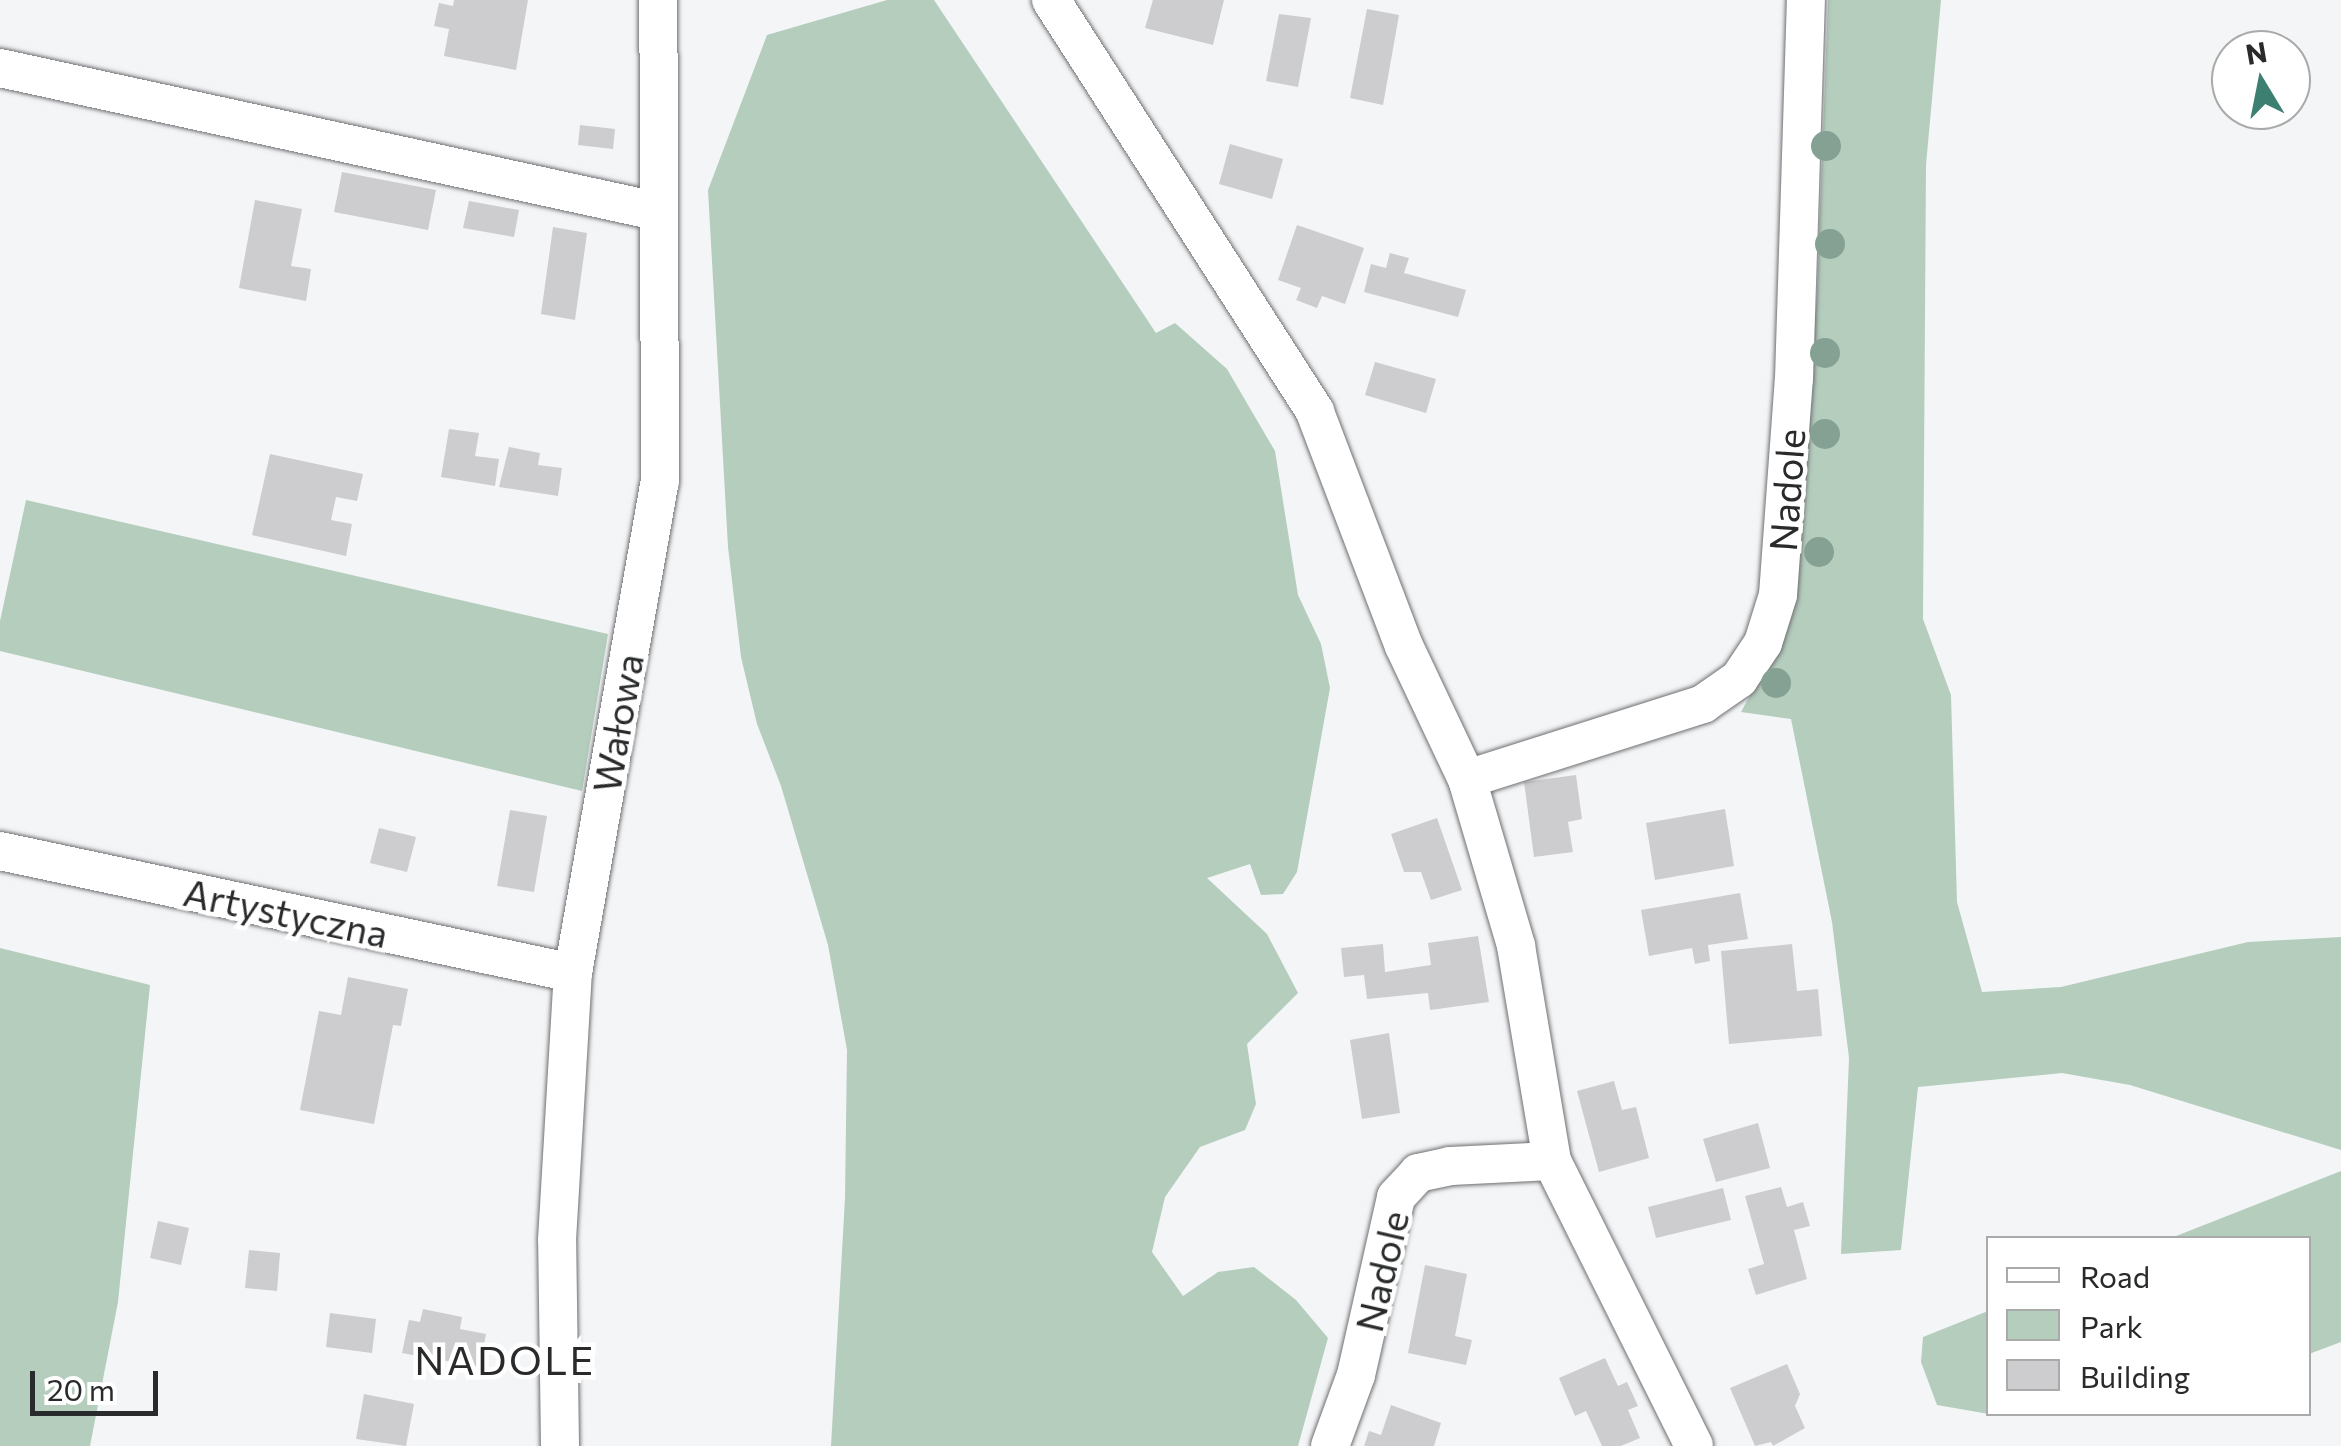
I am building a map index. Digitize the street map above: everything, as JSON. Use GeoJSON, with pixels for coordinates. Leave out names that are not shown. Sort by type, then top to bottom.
{"type":"FeatureCollection","features":[{"type":"Feature","properties":{"kind":"street","name":"Wałowa"},"geometry":{"type":"LineString","coordinates":[[560,1446],[556,1240],[572,973],[660,482],[658,0]]}},
{"type":"Feature","properties":{"kind":"street"},"geometry":{"type":"LineString","coordinates":[[1051,0],[1315,412],[1404,646],[1467,780],[1516,946],[1552,1161],[1694,1446]]}},
{"type":"Feature","properties":{"kind":"street","name":"Nadole"},"geometry":{"type":"LineString","coordinates":[[1467,780],[1702,704],[1739,679],[1762,642],[1778,595],[1794,379],[1806,0]]}},
{"type":"Feature","properties":{"kind":"street"},"geometry":{"type":"LineString","coordinates":[[0,68],[656,210]]}},
{"type":"Feature","properties":{"kind":"street","name":"Artystyczna"},"geometry":{"type":"LineString","coordinates":[[0,851],[572,973]]}},
{"type":"Feature","properties":{"kind":"street","name":"Nadole"},"geometry":{"type":"LineString","coordinates":[[1330,1446],[1356,1375],[1396,1196],[1418,1172],[1450,1166],[1552,1161]]}},
{"type":"Feature","properties":{"kind":"green space"},"geometry":{"type":"Polygon","coordinates":[[[887,0],[934,0],[1156,333],[1175,323],[1227,369],[1275,451],[1298,595],[1321,644],[1330,688],[1297,872],[1283,894],[1261,895],[1250,864],[1207,878],[1267,934],[1298,993],[1247,1044],[1256,1104],[1245,1130],[1200,1147],[1165,1197],[1152,1252],[1183,1296],[1218,1272],[1254,1267],[1296,1300],[1328,1338],[1298,1446],[831,1446],[845,1198],[847,1050],[828,945],[781,786],[757,724],[741,657],[728,547],[708,190],[767,35],[887,0]]]}},
{"type":"Feature","properties":{"kind":"green space"},"geometry":{"type":"Polygon","coordinates":[[[1828,0],[1941,0],[1926,165],[1923,619],[1951,695],[1957,902],[1982,992],[2061,987],[2248,942],[2341,937],[2341,1150],[2130,1085],[2062,1073],[1918,1087],[1901,1250],[1841,1254],[1849,1058],[1832,922],[1791,719],[1741,712],[1791,619],[1817,294],[1828,0]]]}},
{"type":"Feature","properties":{"kind":"green space"},"geometry":{"type":"Polygon","coordinates":[[[26,500],[608,634],[582,791],[0,651],[0,621],[26,500]]]}},
{"type":"Feature","properties":{"kind":"green space"},"geometry":{"type":"Polygon","coordinates":[[[0,948],[150,985],[118,1302],[90,1446],[0,1446],[0,948]]]}},
{"type":"Feature","properties":{"kind":"green space"},"geometry":{"type":"Polygon","coordinates":[[[2341,1171],[2341,1342],[2311,1353],[2311,1236],[2176,1236],[2341,1171]]]}},
{"type":"Feature","properties":{"kind":"green space"},"geometry":{"type":"Polygon","coordinates":[[[1986,1312],[1986,1413],[1937,1405],[1921,1362],[1923,1337],[1986,1312]]]}},
{"type":"Feature","properties":{"kind":"building"},"geometry":{"type":"Polygon","coordinates":[[[454,0],[528,0],[516,70],[444,56],[449,29],[434,26],[439,3],[453,6],[454,0]]]}},
{"type":"Feature","properties":{"kind":"building"},"geometry":{"type":"Polygon","coordinates":[[[1153,0],[1224,0],[1213,45],[1145,28],[1153,0]]]}},
{"type":"Feature","properties":{"kind":"building"},"geometry":{"type":"Polygon","coordinates":[[[1367,9],[1399,15],[1383,105],[1350,98],[1367,9]]]}},
{"type":"Feature","properties":{"kind":"building"},"geometry":{"type":"Polygon","coordinates":[[[1279,14],[1311,18],[1298,87],[1266,81],[1279,14]]]}},
{"type":"Feature","properties":{"kind":"building"},"geometry":{"type":"Polygon","coordinates":[[[580,125],[615,129],[613,149],[578,145],[580,125]]]}},
{"type":"Feature","properties":{"kind":"building"},"geometry":{"type":"Polygon","coordinates":[[[1230,144],[1283,159],[1272,199],[1219,184],[1230,144]]]}},
{"type":"Feature","properties":{"kind":"building"},"geometry":{"type":"Polygon","coordinates":[[[342,172],[436,190],[428,230],[334,212],[342,172]]]}},
{"type":"Feature","properties":{"kind":"building"},"geometry":{"type":"Polygon","coordinates":[[[255,200],[302,209],[291,266],[311,269],[306,301],[239,288],[255,200]]]}},
{"type":"Feature","properties":{"kind":"building"},"geometry":{"type":"Polygon","coordinates":[[[469,201],[519,210],[514,237],[463,228],[469,201]]]}},
{"type":"Feature","properties":{"kind":"building"},"geometry":{"type":"Polygon","coordinates":[[[1297,225],[1364,248],[1345,304],[1322,296],[1317,308],[1296,300],[1301,288],[1278,280],[1297,225]]]}},
{"type":"Feature","properties":{"kind":"building"},"geometry":{"type":"Polygon","coordinates":[[[553,227],[587,233],[575,320],[541,314],[553,227]]]}},
{"type":"Feature","properties":{"kind":"building"},"geometry":{"type":"Polygon","coordinates":[[[1390,253],[1409,258],[1404,273],[1466,290],[1458,317],[1364,292],[1371,264],[1386,268],[1390,253]]]}},
{"type":"Feature","properties":{"kind":"building"},"geometry":{"type":"Polygon","coordinates":[[[1375,362],[1436,379],[1426,413],[1365,395],[1375,362]]]}},
{"type":"Feature","properties":{"kind":"building"},"geometry":{"type":"Polygon","coordinates":[[[449,429],[479,433],[475,456],[499,459],[495,486],[441,477],[449,429]]]}},
{"type":"Feature","properties":{"kind":"building"},"geometry":{"type":"Polygon","coordinates":[[[509,447],[540,453],[538,465],[562,468],[558,496],[499,487],[509,447]]]}},
{"type":"Feature","properties":{"kind":"building"},"geometry":{"type":"Polygon","coordinates":[[[270,454],[363,474],[357,501],[336,497],[331,520],[352,524],[346,556],[252,535],[270,454]]]}},
{"type":"Feature","properties":{"kind":"building"},"geometry":{"type":"Polygon","coordinates":[[[1576,775],[1582,819],[1568,822],[1573,852],[1534,857],[1524,782],[1576,775]]]}},
{"type":"Feature","properties":{"kind":"building"},"geometry":{"type":"Polygon","coordinates":[[[1725,809],[1734,866],[1655,880],[1646,823],[1725,809]]]}},
{"type":"Feature","properties":{"kind":"building"},"geometry":{"type":"Polygon","coordinates":[[[510,810],[547,816],[534,892],[497,886],[510,810]]]}},
{"type":"Feature","properties":{"kind":"building"},"geometry":{"type":"Polygon","coordinates":[[[1437,818],[1462,890],[1431,900],[1421,872],[1404,872],[1391,834],[1437,818]]]}},
{"type":"Feature","properties":{"kind":"building"},"geometry":{"type":"Polygon","coordinates":[[[379,828],[416,837],[407,872],[370,863],[379,828]]]}},
{"type":"Feature","properties":{"kind":"building"},"geometry":{"type":"Polygon","coordinates":[[[1740,893],[1748,939],[1708,945],[1710,961],[1695,964],[1692,948],[1649,956],[1641,910],[1740,893]]]}},
{"type":"Feature","properties":{"kind":"building"},"geometry":{"type":"Polygon","coordinates":[[[1478,936],[1489,1002],[1430,1010],[1428,993],[1367,999],[1364,975],[1344,977],[1341,948],[1383,944],[1385,972],[1431,965],[1428,943],[1478,936]]]}},
{"type":"Feature","properties":{"kind":"building"},"geometry":{"type":"Polygon","coordinates":[[[1792,944],[1797,991],[1818,989],[1822,1036],[1729,1044],[1721,951],[1792,944]]]}},
{"type":"Feature","properties":{"kind":"building"},"geometry":{"type":"Polygon","coordinates":[[[348,977],[408,989],[401,1026],[393,1025],[374,1124],[300,1110],[319,1011],[341,1015],[348,977]]]}},
{"type":"Feature","properties":{"kind":"building"},"geometry":{"type":"Polygon","coordinates":[[[1389,1033],[1400,1113],[1362,1119],[1350,1040],[1389,1033]]]}},
{"type":"Feature","properties":{"kind":"building"},"geometry":{"type":"Polygon","coordinates":[[[1614,1081],[1622,1110],[1636,1107],[1649,1158],[1599,1172],[1577,1091],[1614,1081]]]}},
{"type":"Feature","properties":{"kind":"building"},"geometry":{"type":"Polygon","coordinates":[[[1758,1123],[1770,1168],[1716,1182],[1703,1139],[1758,1123]]]}},
{"type":"Feature","properties":{"kind":"building"},"geometry":{"type":"Polygon","coordinates":[[[1781,1187],[1787,1207],[1803,1202],[1810,1226],[1794,1230],[1807,1279],[1756,1295],[1748,1269],[1764,1264],[1745,1196],[1781,1187]]]}},
{"type":"Feature","properties":{"kind":"building"},"geometry":{"type":"Polygon","coordinates":[[[1723,1188],[1731,1220],[1656,1238],[1648,1207],[1723,1188]]]}},
{"type":"Feature","properties":{"kind":"building"},"geometry":{"type":"Polygon","coordinates":[[[158,1221],[189,1228],[181,1265],[150,1258],[158,1221]]]}},
{"type":"Feature","properties":{"kind":"building"},"geometry":{"type":"Polygon","coordinates":[[[249,1250],[280,1253],[277,1291],[245,1288],[249,1250]]]}},
{"type":"Feature","properties":{"kind":"building"},"geometry":{"type":"Polygon","coordinates":[[[1425,1265],[1467,1274],[1455,1336],[1472,1340],[1466,1365],[1408,1353],[1425,1265]]]}},
{"type":"Feature","properties":{"kind":"building"},"geometry":{"type":"Polygon","coordinates":[[[423,1309],[462,1317],[460,1329],[486,1334],[480,1367],[402,1353],[409,1320],[420,1322],[423,1309]]]}},
{"type":"Feature","properties":{"kind":"building"},"geometry":{"type":"Polygon","coordinates":[[[330,1313],[376,1319],[372,1353],[326,1347],[330,1313]]]}},
{"type":"Feature","properties":{"kind":"building"},"geometry":{"type":"Polygon","coordinates":[[[1605,1358],[1618,1386],[1627,1382],[1638,1406],[1628,1410],[1640,1438],[1621,1446],[1602,1446],[1586,1411],[1575,1416],[1559,1378],[1605,1358]]]}},
{"type":"Feature","properties":{"kind":"building"},"geometry":{"type":"Polygon","coordinates":[[[1787,1364],[1800,1394],[1795,1406],[1805,1428],[1773,1446],[1771,1442],[1755,1446],[1730,1388],[1787,1364]]]}},
{"type":"Feature","properties":{"kind":"building"},"geometry":{"type":"Polygon","coordinates":[[[364,1394],[414,1404],[406,1446],[356,1439],[364,1394]]]}},
{"type":"Feature","properties":{"kind":"building"},"geometry":{"type":"Polygon","coordinates":[[[1391,1405],[1441,1423],[1434,1446],[1364,1446],[1369,1431],[1381,1435],[1391,1405]]]}},
{"type":"Feature","properties":{"kind":"district","name":"NADOLE"},"geometry":{"type":"Point","coordinates":[505,1359]}}]}
